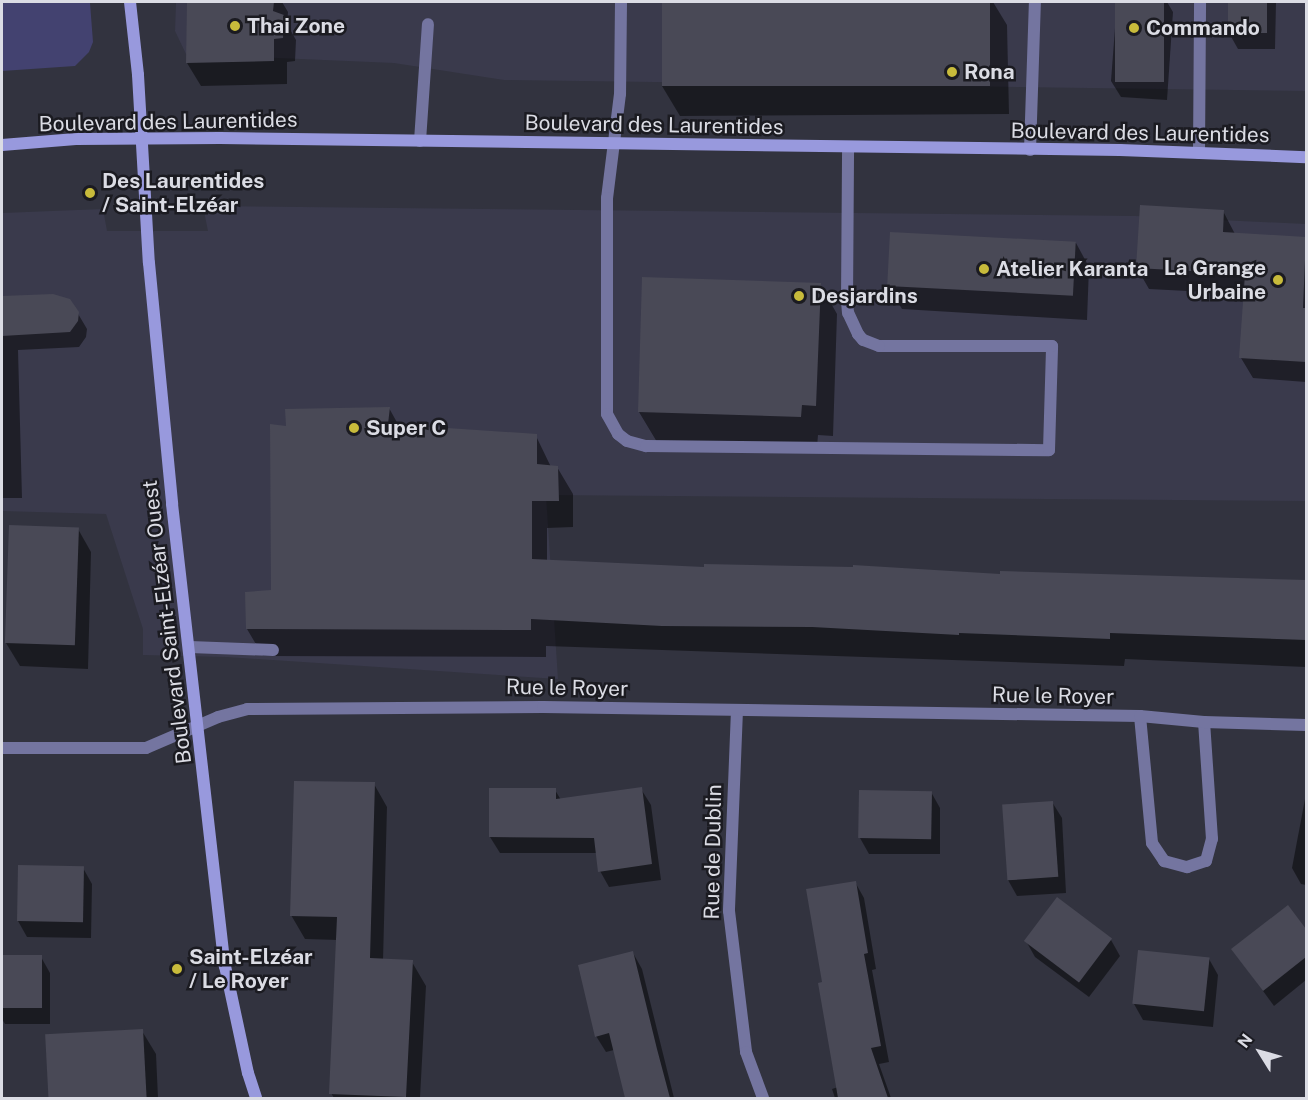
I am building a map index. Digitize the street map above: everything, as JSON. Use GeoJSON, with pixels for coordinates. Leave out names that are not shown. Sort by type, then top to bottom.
{"type":"FeatureCollection","features":[{"type":"Feature","properties":{"kind":"main road","name":"Boulevard Saint-Elzéar Ouest"},"geometry":{"type":"LineString","coordinates":[[130,2],[136,51],[163,426],[225,966],[256,1098]]}},
{"type":"Feature","properties":{"kind":"main road","name":"Boulevard des Laurentides"},"geometry":{"type":"LineString","coordinates":[[2,144],[76,139],[141,138],[848,147],[1306,157]]}},
{"type":"Feature","properties":{"kind":"street"},"geometry":{"type":"LineString","coordinates":[[621,2],[620,94],[607,198],[607,414],[618,434],[627,441],[646,446],[1049,450],[1052,346],[879,346],[863,340],[852,326],[847,301],[848,147]]}},
{"type":"Feature","properties":{"kind":"street"},"geometry":{"type":"LineString","coordinates":[[1030,150],[1035,2]]}},
{"type":"Feature","properties":{"kind":"street"},"geometry":{"type":"LineString","coordinates":[[1199,153],[1200,2]]}},
{"type":"Feature","properties":{"kind":"street"},"geometry":{"type":"LineString","coordinates":[[420,141],[428,24]]}},
{"type":"Feature","properties":{"kind":"street"},"geometry":{"type":"LineString","coordinates":[[190,647],[273,650]]}},
{"type":"Feature","properties":{"kind":"street","name":"Rue le Royer"},"geometry":{"type":"LineString","coordinates":[[2,748],[146,748],[232,711],[247,709],[543,707],[1140,717],[1204,722],[1306,725]]}},
{"type":"Feature","properties":{"kind":"street","name":"Rue de Dublin"},"geometry":{"type":"LineString","coordinates":[[737,710],[729,911],[746,1053],[763,1098]]}},
{"type":"Feature","properties":{"kind":"street","name":"Rue le Royer"},"geometry":{"type":"LineString","coordinates":[[1140,717],[1152,843],[1164,861],[1187,867],[1206,861],[1212,839],[1204,722]]}},
{"type":"Feature","properties":{"kind":"shaded area"},"geometry":{"type":"Polygon","coordinates":[[[2,2],[90,3],[93,42],[89,52],[75,66],[2,71],[2,2]]]}},
{"type":"Feature","properties":{"kind":"shaded area"},"geometry":{"type":"Polygon","coordinates":[[[176,2],[1306,2],[1306,91],[504,80],[394,63],[186,54],[175,31],[176,2]]]}},
{"type":"Feature","properties":{"kind":"shaded area"},"geometry":{"type":"Polygon","coordinates":[[[203,206],[1135,216],[1306,224],[1306,501],[546,495],[558,679],[226,657],[143,655],[143,629],[106,514],[2,511],[2,213],[103,209],[107,231],[208,231],[203,206]]]}},
{"type":"Feature","properties":{"kind":"building","name":"Thai Zone"},"geometry":{"type":"Polygon","coordinates":[[[187,2],[274,2],[273,11],[284,15],[283,38],[274,39],[274,61],[186,63],[187,2]]]}},
{"type":"Feature","properties":{"kind":"building"},"geometry":{"type":"Polygon","coordinates":[[[662,2],[990,2],[990,86],[662,86],[662,2]]]}},
{"type":"Feature","properties":{"kind":"building"},"geometry":{"type":"Polygon","coordinates":[[[1115,2],[1164,2],[1164,82],[1115,82],[1115,2]]]}},
{"type":"Feature","properties":{"kind":"building"},"geometry":{"type":"Polygon","coordinates":[[[1228,2],[1267,2],[1267,33],[1228,33],[1228,2]]]}},
{"type":"Feature","properties":{"kind":"building"},"geometry":{"type":"Polygon","coordinates":[[[1140,205],[1224,210],[1223,232],[1306,237],[1303,308],[1306,308],[1306,362],[1239,358],[1245,274],[1136,268],[1140,205]]]}},
{"type":"Feature","properties":{"kind":"building"},"geometry":{"type":"Polygon","coordinates":[[[890,232],[1076,242],[1073,296],[887,286],[890,232]]]}},
{"type":"Feature","properties":{"kind":"building"},"geometry":{"type":"Polygon","coordinates":[[[642,277],[821,283],[816,406],[802,405],[801,417],[638,412],[642,277]]]}},
{"type":"Feature","properties":{"kind":"building"},"geometry":{"type":"Polygon","coordinates":[[[53,294],[70,299],[79,312],[78,321],[70,332],[2,336],[2,296],[53,294]]]}},
{"type":"Feature","properties":{"kind":"building"},"geometry":{"type":"Polygon","coordinates":[[[390,407],[388,424],[537,434],[537,464],[558,466],[559,501],[532,501],[532,559],[704,567],[704,564],[853,567],[853,565],[1000,574],[1000,571],[1306,580],[1306,640],[1110,633],[1110,639],[959,633],[959,635],[812,627],[662,626],[531,619],[531,630],[246,629],[245,592],[271,590],[270,424],[286,426],[285,409],[390,407]]]}},
{"type":"Feature","properties":{"kind":"building"},"geometry":{"type":"Polygon","coordinates":[[[9,525],[79,527],[75,645],[5,643],[9,525]]]}},
{"type":"Feature","properties":{"kind":"building"},"geometry":{"type":"Polygon","coordinates":[[[294,781],[375,782],[370,958],[413,960],[406,1097],[329,1094],[337,917],[290,916],[294,781]]]}},
{"type":"Feature","properties":{"kind":"building"},"geometry":{"type":"Polygon","coordinates":[[[642,787],[652,864],[598,872],[594,838],[489,837],[489,788],[556,788],[556,799],[642,787]]]}},
{"type":"Feature","properties":{"kind":"building"},"geometry":{"type":"Polygon","coordinates":[[[859,790],[932,791],[931,839],[858,838],[859,790]]]}},
{"type":"Feature","properties":{"kind":"building"},"geometry":{"type":"Polygon","coordinates":[[[1053,801],[1058,877],[1007,880],[1002,805],[1053,801]]]}},
{"type":"Feature","properties":{"kind":"building"},"geometry":{"type":"Polygon","coordinates":[[[18,865],[84,866],[83,922],[17,921],[18,865]]]}},
{"type":"Feature","properties":{"kind":"building"},"geometry":{"type":"Polygon","coordinates":[[[856,881],[868,953],[864,954],[881,1046],[871,1048],[888,1098],[838,1098],[818,983],[822,982],[806,889],[856,881]]]}},
{"type":"Feature","properties":{"kind":"building"},"geometry":{"type":"Polygon","coordinates":[[[1057,897],[1112,939],[1079,982],[1024,941],[1057,897]]]}},
{"type":"Feature","properties":{"kind":"building"},"geometry":{"type":"Polygon","coordinates":[[[1288,905],[1306,929],[1306,957],[1263,991],[1231,949],[1288,905]]]}},
{"type":"Feature","properties":{"kind":"building"},"geometry":{"type":"Polygon","coordinates":[[[1138,950],[1210,958],[1204,1011],[1132,1004],[1138,950]]]}},
{"type":"Feature","properties":{"kind":"building"},"geometry":{"type":"Polygon","coordinates":[[[633,951],[670,1098],[625,1098],[609,1033],[595,1037],[578,965],[633,951]]]}},
{"type":"Feature","properties":{"kind":"building"},"geometry":{"type":"Polygon","coordinates":[[[2,955],[42,955],[42,1008],[2,1008],[2,955]]]}},
{"type":"Feature","properties":{"kind":"building"},"geometry":{"type":"Polygon","coordinates":[[[143,1029],[147,1098],[48,1098],[45,1034],[143,1029]]]}},
{"type":"Feature","properties":{"kind":"place","name":"Thai Zone"},"geometry":{"type":"Point","coordinates":[235,26]}},
{"type":"Feature","properties":{"kind":"place","name":"Commando"},"geometry":{"type":"Point","coordinates":[1134,28]}},
{"type":"Feature","properties":{"kind":"place","name":"Rona"},"geometry":{"type":"Point","coordinates":[952,72]}},
{"type":"Feature","properties":{"kind":"place","name":"Des Laurentides / Saint-Elzéar"},"geometry":{"type":"Point","coordinates":[90,193]}},
{"type":"Feature","properties":{"kind":"place","name":"Atelier Karanta"},"geometry":{"type":"Point","coordinates":[984,269]}},
{"type":"Feature","properties":{"kind":"place","name":"La Grange Urbaine"},"geometry":{"type":"Point","coordinates":[1278,280]}},
{"type":"Feature","properties":{"kind":"place","name":"Desjardins"},"geometry":{"type":"Point","coordinates":[799,296]}},
{"type":"Feature","properties":{"kind":"place","name":"Super C"},"geometry":{"type":"Point","coordinates":[354,428]}},
{"type":"Feature","properties":{"kind":"place","name":"Saint-Elzéar / Le Royer"},"geometry":{"type":"Point","coordinates":[177,969]}}]}
